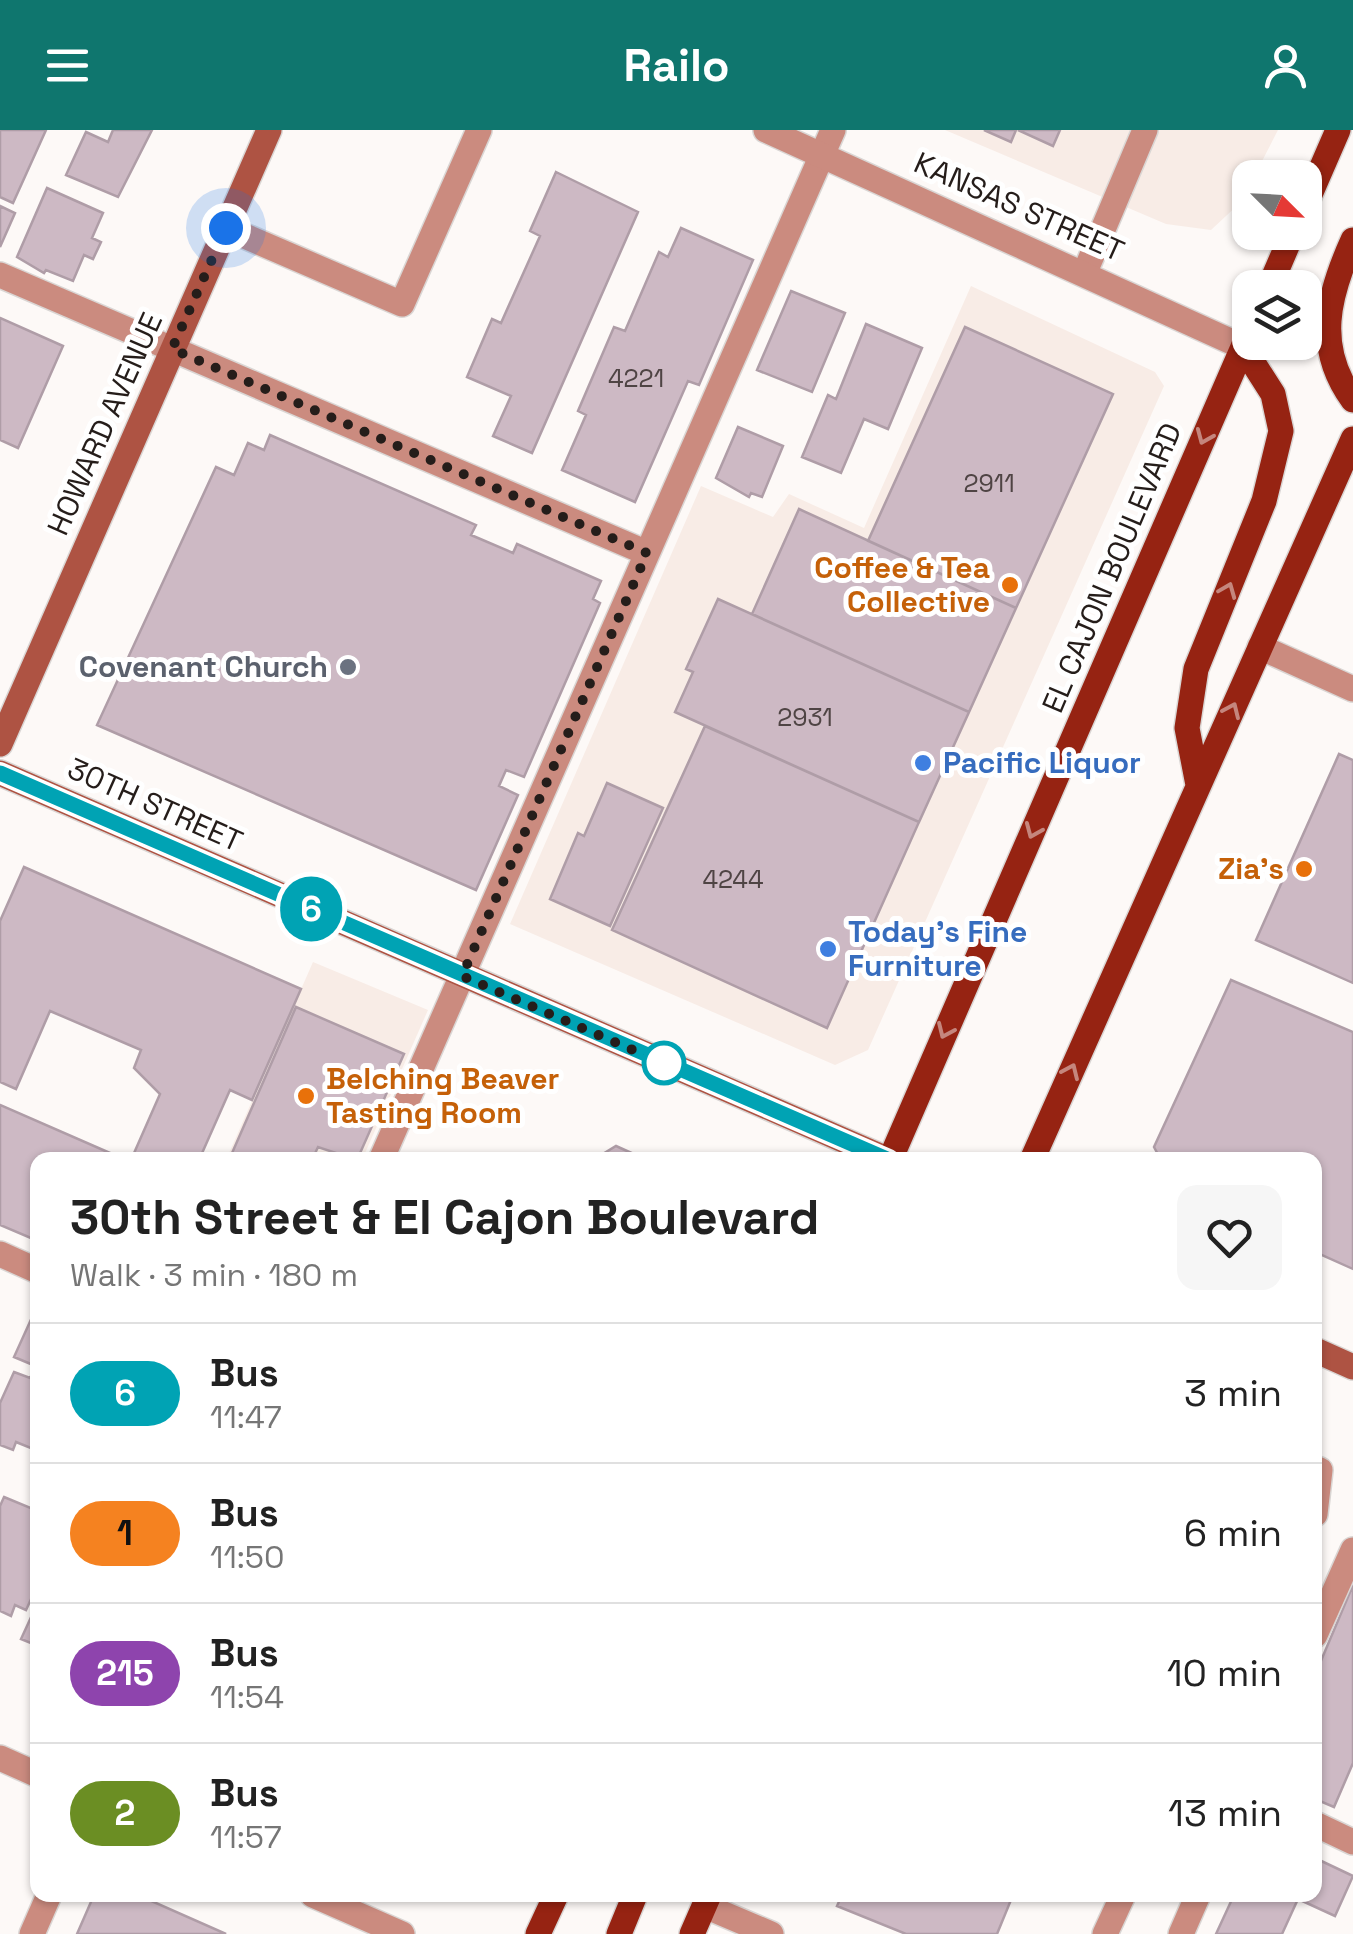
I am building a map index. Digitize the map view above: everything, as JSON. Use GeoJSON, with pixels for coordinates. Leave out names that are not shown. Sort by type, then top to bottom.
{"type":"FeatureCollection","features":[{"type":"Feature","properties":{"kind":"main road","name":"HOWARD AVENUE"},"geometry":{"type":"LineString","coordinates":[[0,744],[269,130]]}},
{"type":"Feature","properties":{"kind":"main road"},"geometry":{"type":"LineString","coordinates":[[1322,167],[1338,130]]}},
{"type":"Feature","properties":{"kind":"main road"},"geometry":{"type":"LineString","coordinates":[[1353,240],[1333,283],[1328,346],[1341,383],[1353,400]]}},
{"type":"Feature","properties":{"kind":"main road","name":"EL CAJON BOULEVARD"},"geometry":{"type":"LineString","coordinates":[[892,1152],[1237,360]]}},
{"type":"Feature","properties":{"kind":"main road"},"geometry":{"type":"LineString","coordinates":[[1198,785],[1187,728],[1196,669],[1264,502],[1281,431],[1273,394],[1256,360]]}},
{"type":"Feature","properties":{"kind":"main road"},"geometry":{"type":"LineString","coordinates":[[1036,1152],[1353,439]]}},
{"type":"Feature","properties":{"kind":"main road","name":"30TH STREET"},"geometry":{"type":"LineString","coordinates":[[0,773],[870,1152]]}},
{"type":"Feature","properties":{"kind":"main road"},"geometry":{"type":"LineString","coordinates":[[1322,1353],[1353,1367]]}},
{"type":"Feature","properties":{"kind":"main road"},"geometry":{"type":"LineString","coordinates":[[538,1934],[553,1902]]}},
{"type":"Feature","properties":{"kind":"main road"},"geometry":{"type":"LineString","coordinates":[[619,1934],[632,1902]]}},
{"type":"Feature","properties":{"kind":"main road"},"geometry":{"type":"LineString","coordinates":[[692,1934],[706,1902]]}},
{"type":"Feature","properties":{"kind":"street"},"geometry":{"type":"LineString","coordinates":[[226,228],[402,304],[479,130]]}},
{"type":"Feature","properties":{"kind":"street","name":"KANSAS STREET"},"geometry":{"type":"LineString","coordinates":[[766,130],[1232,334]]}},
{"type":"Feature","properties":{"kind":"street"},"geometry":{"type":"LineString","coordinates":[[385,1152],[833,130]]}},
{"type":"Feature","properties":{"kind":"street"},"geometry":{"type":"LineString","coordinates":[[1085,272],[1145,130]]}},
{"type":"Feature","properties":{"kind":"street"},"geometry":{"type":"LineString","coordinates":[[0,275],[647,553]]}},
{"type":"Feature","properties":{"kind":"street"},"geometry":{"type":"LineString","coordinates":[[1260,647],[1353,689]]}},
{"type":"Feature","properties":{"kind":"street"},"geometry":{"type":"LineString","coordinates":[[0,1254],[30,1267]]}},
{"type":"Feature","properties":{"kind":"street"},"geometry":{"type":"LineString","coordinates":[[1322,1619],[1353,1550]]}},
{"type":"Feature","properties":{"kind":"street"},"geometry":{"type":"LineString","coordinates":[[0,1758],[30,1771]]}},
{"type":"Feature","properties":{"kind":"street"},"geometry":{"type":"LineString","coordinates":[[1322,1827],[1353,1842]]}},
{"type":"Feature","properties":{"kind":"street"},"geometry":{"type":"LineString","coordinates":[[32,1934],[45,1902]]}},
{"type":"Feature","properties":{"kind":"street"},"geometry":{"type":"LineString","coordinates":[[329,1902],[402,1934]]}},
{"type":"Feature","properties":{"kind":"street"},"geometry":{"type":"LineString","coordinates":[[711,1902],[771,1934]]}},
{"type":"Feature","properties":{"kind":"street"},"geometry":{"type":"LineString","coordinates":[[1105,1934],[1120,1902]]}},
{"type":"Feature","properties":{"kind":"street"},"geometry":{"type":"LineString","coordinates":[[1180,1934],[1195,1902]]}},
{"type":"Feature","properties":{"kind":"shaded area"},"geometry":{"type":"Polygon","coordinates":[[[945,130],[1278,130],[1263,160],[1232,160],[1232,210],[1211,230],[1166,224],[945,130]]]}},
{"type":"Feature","properties":{"kind":"shaded area"},"geometry":{"type":"Polygon","coordinates":[[[971,286],[1155,372],[1164,386],[868,1050],[835,1065],[510,924],[701,486],[773,517],[789,494],[864,528],[971,286]]]}},
{"type":"Feature","properties":{"kind":"shaded area"},"geometry":{"type":"Polygon","coordinates":[[[313,962],[428,1010],[366,1152],[230,1152],[313,962]]]}},
{"type":"Feature","properties":{"kind":"building"},"geometry":{"type":"Polygon","coordinates":[[[0,130],[46,130],[13,203],[0,197],[0,130]]]}},
{"type":"Feature","properties":{"kind":"building"},"geometry":{"type":"Polygon","coordinates":[[[113,130],[152,130],[118,197],[66,175],[86,132],[108,142],[113,130]]]}},
{"type":"Feature","properties":{"kind":"building"},"geometry":{"type":"Polygon","coordinates":[[[984,130],[1016,130],[1011,142],[984,130]]]}},
{"type":"Feature","properties":{"kind":"building"},"geometry":{"type":"Polygon","coordinates":[[[1018,130],[1060,130],[1053,146],[1018,130]]]}},
{"type":"Feature","properties":{"kind":"building"},"geometry":{"type":"Polygon","coordinates":[[[556,172],[638,212],[532,453],[493,436],[511,396],[467,377],[492,319],[501,323],[540,236],[530,231],[556,172]]]}},
{"type":"Feature","properties":{"kind":"building"},"geometry":{"type":"Polygon","coordinates":[[[47,188],[103,213],[92,238],[101,242],[93,259],[84,255],[73,281],[46,270],[44,273],[17,257],[47,188]]]}},
{"type":"Feature","properties":{"kind":"building"},"geometry":{"type":"Polygon","coordinates":[[[0,206],[15,213],[0,247],[0,206]]]}},
{"type":"Feature","properties":{"kind":"building"},"geometry":{"type":"Polygon","coordinates":[[[681,228],[753,260],[699,385],[688,381],[635,502],[562,470],[586,415],[578,411],[614,327],[625,331],[659,252],[668,257],[681,228]]]}},
{"type":"Feature","properties":{"kind":"building"},"geometry":{"type":"Polygon","coordinates":[[[791,291],[845,313],[812,392],[757,370],[791,291]]]}},
{"type":"Feature","properties":{"kind":"building"},"geometry":{"type":"Polygon","coordinates":[[[0,318],[63,346],[18,448],[0,440],[0,318]]]}},
{"type":"Feature","properties":{"kind":"building"},"geometry":{"type":"Polygon","coordinates":[[[866,324],[922,348],[888,429],[864,419],[841,473],[802,457],[828,395],[836,399],[866,324]]]}},
{"type":"Feature","properties":{"kind":"building"},"geometry":{"type":"Polygon","coordinates":[[[965,327],[1113,394],[1016,608],[868,541],[965,327]]]}},
{"type":"Feature","properties":{"kind":"building"},"geometry":{"type":"Polygon","coordinates":[[[738,427],[783,446],[762,497],[751,493],[749,497],[716,478],[738,427]]]}},
{"type":"Feature","properties":{"kind":"building","name":"Covenant Church"},"geometry":{"type":"Polygon","coordinates":[[[270,435],[476,525],[471,535],[513,553],[517,544],[601,581],[593,599],[600,603],[524,777],[506,770],[499,786],[518,795],[476,890],[97,725],[216,467],[234,475],[248,443],[264,450],[270,435]]]}},
{"type":"Feature","properties":{"kind":"building"},"geometry":{"type":"Polygon","coordinates":[[[799,509],[1016,608],[969,712],[752,614],[799,509]]]}},
{"type":"Feature","properties":{"kind":"building"},"geometry":{"type":"Polygon","coordinates":[[[718,599],[969,712],[919,822],[675,712],[693,672],[686,669],[718,599]]]}},
{"type":"Feature","properties":{"kind":"building"},"geometry":{"type":"Polygon","coordinates":[[[705,726],[919,822],[827,1028],[612,930],[705,726]]]}},
{"type":"Feature","properties":{"kind":"building"},"geometry":{"type":"Polygon","coordinates":[[[1339,754],[1353,760],[1353,983],[1256,940],[1339,754]]]}},
{"type":"Feature","properties":{"kind":"building"},"geometry":{"type":"Polygon","coordinates":[[[607,783],[663,808],[610,926],[550,899],[578,833],[584,836],[607,783]]]}},
{"type":"Feature","properties":{"kind":"building"},"geometry":{"type":"Polygon","coordinates":[[[24,867],[301,989],[252,1100],[230,1090],[203,1152],[135,1152],[160,1094],[134,1068],[141,1050],[50,1011],[16,1089],[0,1082],[0,921],[24,867]]]}},
{"type":"Feature","properties":{"kind":"building"},"geometry":{"type":"Polygon","coordinates":[[[1231,980],[1353,1032],[1353,1269],[1322,1255],[1322,1152],[1157,1152],[1154,1147],[1231,980]]]}},
{"type":"Feature","properties":{"kind":"building"},"geometry":{"type":"Polygon","coordinates":[[[296,1007],[404,1054],[361,1152],[333,1152],[318,1147],[316,1152],[233,1152],[296,1007]]]}},
{"type":"Feature","properties":{"kind":"building"},"geometry":{"type":"Polygon","coordinates":[[[0,1105],[108,1152],[30,1152],[30,1238],[0,1225],[0,1105]]]}},
{"type":"Feature","properties":{"kind":"building"},"geometry":{"type":"Polygon","coordinates":[[[616,1146],[629,1152],[606,1152],[616,1146]]]}},
{"type":"Feature","properties":{"kind":"building"},"geometry":{"type":"Polygon","coordinates":[[[30,1322],[30,1364],[14,1357],[30,1322]]]}},
{"type":"Feature","properties":{"kind":"building"},"geometry":{"type":"Polygon","coordinates":[[[14,1372],[30,1378],[30,1448],[16,1442],[13,1450],[0,1445],[0,1403],[14,1372]]]}},
{"type":"Feature","properties":{"kind":"building"},"geometry":{"type":"Polygon","coordinates":[[[4,1497],[30,1508],[30,1601],[26,1610],[15,1605],[11,1616],[0,1611],[0,1506],[4,1497]]]}},
{"type":"Feature","properties":{"kind":"building"},"geometry":{"type":"Polygon","coordinates":[[[1353,1585],[1353,1763],[1334,1807],[1322,1802],[1322,1658],[1353,1585]]]}},
{"type":"Feature","properties":{"kind":"building"},"geometry":{"type":"Polygon","coordinates":[[[30,1619],[30,1643],[21,1639],[30,1619]]]}},
{"type":"Feature","properties":{"kind":"building"},"geometry":{"type":"Polygon","coordinates":[[[1322,1861],[1353,1876],[1335,1916],[1305,1902],[1322,1902],[1322,1861]]]}},
{"type":"Feature","properties":{"kind":"building"},"geometry":{"type":"Polygon","coordinates":[[[91,1902],[154,1902],[226,1934],[77,1934],[91,1902]]]}},
{"type":"Feature","properties":{"kind":"building"},"geometry":{"type":"Polygon","coordinates":[[[839,1902],[1010,1902],[997,1934],[906,1934],[837,1906],[839,1902]]]}},
{"type":"Feature","properties":{"kind":"building"},"geometry":{"type":"Polygon","coordinates":[[[1231,1902],[1297,1902],[1282,1934],[1216,1934],[1231,1902]]]}},
{"type":"Feature","properties":{"kind":"bus line","name":"6"},"geometry":{"type":"LineString","coordinates":[[0,773],[870,1152]]}},
{"type":"Feature","properties":{"kind":"place","name":"Coffee & Tea Collective"},"geometry":{"type":"Point","coordinates":[1010,585]}},
{"type":"Feature","properties":{"kind":"place","name":"Covenant Church"},"geometry":{"type":"Point","coordinates":[348,667]}},
{"type":"Feature","properties":{"kind":"place","name":"Pacific Liquor"},"geometry":{"type":"Point","coordinates":[923,763]}},
{"type":"Feature","properties":{"kind":"place","name":"Zia's"},"geometry":{"type":"Point","coordinates":[1304,869]}},
{"type":"Feature","properties":{"kind":"place","name":"Today's Fine Furniture"},"geometry":{"type":"Point","coordinates":[828,949]}},
{"type":"Feature","properties":{"kind":"place","name":"Belching Beaver Tasting Room"},"geometry":{"type":"Point","coordinates":[306,1096]}},
{"type":"Feature","properties":{"kind":"route"},"geometry":{"type":"LineString","coordinates":[[226,228],[172,349],[647,553],[462,976],[670,1066],[664,1063]]}}]}
